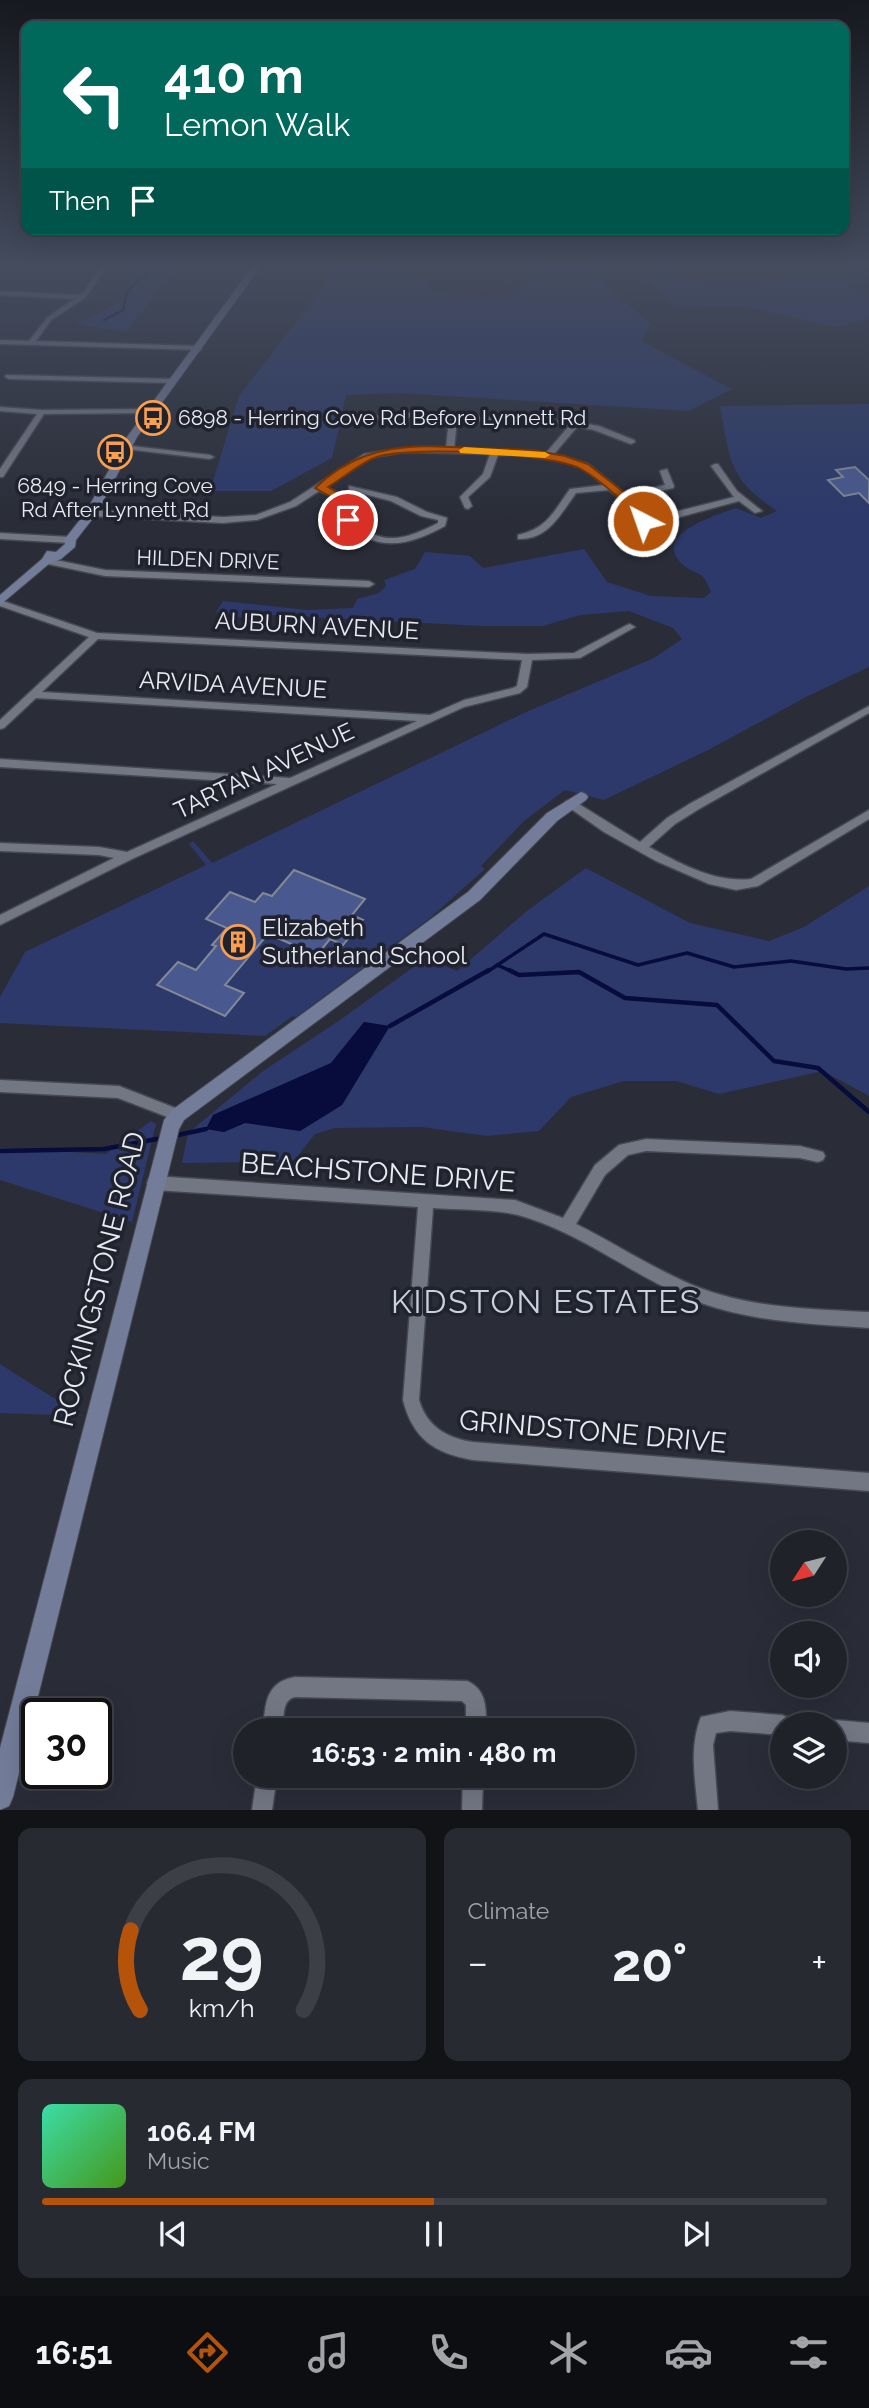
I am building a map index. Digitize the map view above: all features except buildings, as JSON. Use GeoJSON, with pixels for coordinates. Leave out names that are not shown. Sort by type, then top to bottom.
{"type":"FeatureCollection","features":[{"type":"Feature","properties":{"kind":"main road"},"geometry":{"type":"LineString","coordinates":[[0,602],[46,561],[57,557],[71,545],[70,540],[91,513],[126,447],[149,411],[196,350]]}},
{"type":"Feature","properties":{"kind":"main road","name":"ROCKINGSTONE ROAD"},"geometry":{"type":"LineString","coordinates":[[0,1797],[5,1762],[170,1126],[178,1115],[474,895],[552,817],[576,800]]}},
{"type":"Feature","properties":{"kind":"street"},"geometry":{"type":"LineString","coordinates":[[9,377],[173,381]]}},
{"type":"Feature","properties":{"kind":"street"},"geometry":{"type":"LineString","coordinates":[[0,409],[42,412],[149,411]]}},
{"type":"Feature","properties":{"kind":"street"},"geometry":{"type":"LineString","coordinates":[[0,475],[42,412]]}},
{"type":"Feature","properties":{"kind":"street"},"geometry":{"type":"LineString","coordinates":[[374,418],[410,415],[575,424],[596,428],[631,442]]}},
{"type":"Feature","properties":{"kind":"street"},"geometry":{"type":"LineString","coordinates":[[450,450],[453,418]]}},
{"type":"Feature","properties":{"kind":"street"},"geometry":{"type":"LineString","coordinates":[[548,456],[575,424]]}},
{"type":"Feature","properties":{"kind":"street"},"geometry":{"type":"LineString","coordinates":[[126,447],[209,457]]}},
{"type":"Feature","properties":{"kind":"street"},"geometry":{"type":"LineString","coordinates":[[91,513],[240,519],[281,510],[320,488],[359,461],[378,453],[404,450],[548,456],[584,466],[640,510],[643,521],[650,522],[739,498]]}},
{"type":"Feature","properties":{"kind":"street"},"geometry":{"type":"LineString","coordinates":[[468,506],[464,497],[487,475],[495,452]]}},
{"type":"Feature","properties":{"kind":"street"},"geometry":{"type":"LineString","coordinates":[[715,466],[739,498],[758,511]]}},
{"type":"Feature","properties":{"kind":"street"},"geometry":{"type":"LineString","coordinates":[[624,497],[670,486],[664,471]]}},
{"type":"Feature","properties":{"kind":"street"},"geometry":{"type":"LineString","coordinates":[[521,537],[541,531],[552,524],[556,512],[573,491],[610,487]]}},
{"type":"Feature","properties":{"kind":"street"},"geometry":{"type":"LineString","coordinates":[[320,488],[338,495],[343,516],[365,534],[381,541],[394,542],[433,530],[442,524],[443,518],[425,514],[394,499],[352,488]]}},
{"type":"Feature","properties":{"kind":"street"},"geometry":{"type":"LineString","coordinates":[[0,536],[70,540]]}},
{"type":"Feature","properties":{"kind":"street","name":"HILDEN DRIVE"},"geometry":{"type":"LineString","coordinates":[[46,561],[105,573],[369,584]]}},
{"type":"Feature","properties":{"kind":"street","name":"AUBURN AVENUE"},"geometry":{"type":"LineString","coordinates":[[0,602],[96,636],[527,657],[576,656],[630,627]]}},
{"type":"Feature","properties":{"kind":"street"},"geometry":{"type":"LineString","coordinates":[[0,726],[96,636]]}},
{"type":"Feature","properties":{"kind":"street","name":"TARTAN AVENUE"},"geometry":{"type":"LineString","coordinates":[[0,920],[128,856],[430,718],[477,699],[518,691],[522,687],[527,657]]}},
{"type":"Feature","properties":{"kind":"street","name":"ARVIDA AVENUE"},"geometry":{"type":"LineString","coordinates":[[33,695],[430,718]]}},
{"type":"Feature","properties":{"kind":"street"},"geometry":{"type":"LineString","coordinates":[[641,848],[678,816],[869,709]]}},
{"type":"Feature","properties":{"kind":"street"},"geometry":{"type":"LineString","coordinates":[[0,763],[293,782]]}},
{"type":"Feature","properties":{"kind":"street"},"geometry":{"type":"LineString","coordinates":[[576,800],[641,848],[722,885],[742,887],[754,883],[869,814]]}},
{"type":"Feature","properties":{"kind":"street"},"geometry":{"type":"LineString","coordinates":[[0,847],[99,851],[128,856]]}},
{"type":"Feature","properties":{"kind":"street"},"geometry":{"type":"LineString","coordinates":[[0,1086],[119,1092],[178,1115]]}},
{"type":"Feature","properties":{"kind":"street"},"geometry":{"type":"LineString","coordinates":[[566,1226],[600,1170],[614,1154],[624,1149],[646,1145],[800,1152],[818,1156]]}},
{"type":"Feature","properties":{"kind":"street","name":"BEACHSTONE DRIVE"},"geometry":{"type":"LineString","coordinates":[[154,1183],[516,1207],[566,1226],[664,1279],[716,1301],[771,1312],[869,1320]]}},
{"type":"Feature","properties":{"kind":"street","name":"GRINDSTONE DRIVE"},"geometry":{"type":"LineString","coordinates":[[425,1200],[411,1400],[421,1426],[442,1444],[473,1451],[869,1482]]}},
{"type":"Feature","properties":{"kind":"street"},"geometry":{"type":"LineString","coordinates":[[275,1718],[278,1696],[286,1688],[295,1687],[467,1691],[476,1702],[476,1718]]}},
{"type":"Feature","properties":{"kind":"street"},"geometry":{"type":"LineString","coordinates":[[708,1810],[704,1745],[708,1724],[730,1721],[770,1724]]}},
{"type":"Feature","properties":{"kind":"street"},"geometry":{"type":"LineString","coordinates":[[847,1731],[869,1733]]}},
{"type":"Feature","properties":{"kind":"street"},"geometry":{"type":"LineString","coordinates":[[262,1810],[265,1788]]}},
{"type":"Feature","properties":{"kind":"street"},"geometry":{"type":"LineString","coordinates":[[472,1810],[473,1788]]}},
{"type":"Feature","properties":{"kind":"shaded area"},"geometry":{"type":"Polygon","coordinates":[[[274,350],[659,350],[732,389],[688,411],[401,393],[346,395],[332,458],[271,491],[210,491],[239,396],[274,350]]]}},
{"type":"Feature","properties":{"kind":"shaded area"},"geometry":{"type":"Polygon","coordinates":[[[869,404],[869,667],[604,800],[565,790],[524,821],[481,866],[485,869],[430,918],[296,1017],[293,1016],[265,1036],[0,1023],[0,997],[25,952],[206,865],[189,844],[193,841],[212,863],[526,712],[654,658],[682,639],[673,628],[629,611],[580,615],[543,626],[482,626],[270,615],[232,618],[216,612],[223,601],[307,610],[353,608],[357,599],[379,593],[386,586],[384,580],[415,569],[425,552],[470,556],[483,568],[584,549],[607,582],[651,596],[704,598],[711,592],[704,579],[681,563],[674,552],[675,543],[681,534],[703,521],[736,508],[761,518],[777,511],[749,489],[740,478],[726,440],[720,406],[869,404]]]}},
{"type":"Feature","properties":{"kind":"shaded area"},"geometry":{"type":"Polygon","coordinates":[[[586,868],[690,923],[769,941],[804,927],[869,886],[869,1096],[823,1071],[719,1094],[676,1081],[624,1081],[571,1097],[539,1131],[487,1136],[421,1127],[335,1128],[315,1134],[293,1162],[182,1163],[188,1133],[263,1071],[426,958],[457,971],[528,910],[586,868]],[[364,1022],[331,1063],[213,1115],[206,1129],[224,1132],[245,1123],[300,1131],[342,1105],[389,1026],[364,1022]]]}},
{"type":"Feature","properties":{"kind":"shaded area"},"geometry":{"type":"Polygon","coordinates":[[[364,1022],[390,1026],[342,1105],[300,1131],[245,1123],[224,1132],[206,1129],[213,1115],[331,1063],[364,1022]]]}},
{"type":"Feature","properties":{"kind":"shaded area"},"geometry":{"type":"Polygon","coordinates":[[[151,1121],[156,1124],[132,1222],[0,1180],[0,1148],[106,1154],[151,1121]]]}},
{"type":"Feature","properties":{"kind":"shaded area"},"geometry":{"type":"Polygon","coordinates":[[[0,1364],[82,1416],[0,1413],[0,1364]]]}},
{"type":"Feature","properties":{"kind":"waterway"},"geometry":{"type":"LineString","coordinates":[[497,965],[544,934],[638,965],[687,953],[734,967],[791,961],[846,969],[869,968]]}},
{"type":"Feature","properties":{"kind":"waterway"},"geometry":{"type":"LineString","coordinates":[[487,972],[497,965]]}},
{"type":"Feature","properties":{"kind":"waterway"},"geometry":{"type":"LineString","coordinates":[[497,965],[513,972]]}},
{"type":"Feature","properties":{"kind":"waterway"},"geometry":{"type":"LineString","coordinates":[[390,1026],[489,970]]}},
{"type":"Feature","properties":{"kind":"waterway"},"geometry":{"type":"LineString","coordinates":[[509,970],[513,972]]}},
{"type":"Feature","properties":{"kind":"waterway"},"geometry":{"type":"LineString","coordinates":[[513,972],[519,975],[579,972]]}},
{"type":"Feature","properties":{"kind":"waterway"},"geometry":{"type":"LineString","coordinates":[[574,972],[579,972]]}},
{"type":"Feature","properties":{"kind":"waterway"},"geometry":{"type":"LineString","coordinates":[[579,972],[625,998],[717,1005],[774,1061],[818,1068],[869,1112]]}},
{"type":"Feature","properties":{"kind":"waterway"},"geometry":{"type":"LineString","coordinates":[[173,1136],[206,1129]]}},
{"type":"Feature","properties":{"kind":"waterway"},"geometry":{"type":"LineString","coordinates":[[0,1151],[104,1149],[162,1138]]}},
{"type":"Feature","properties":{"kind":"slow traffic"},"geometry":{"type":"LineString","coordinates":[[464,450],[545,455]]}},
{"type":"Feature","properties":{"kind":"place","name":"6898 - Herring Cove Rd Before Lynnett Rd"},"geometry":{"type":"Point","coordinates":[153,418]}},
{"type":"Feature","properties":{"kind":"place","name":"6849 - Herring Cove Rd After Lynnett Rd"},"geometry":{"type":"Point","coordinates":[115,452]}},
{"type":"Feature","properties":{"kind":"place","name":"Elizabeth Sutherland School"},"geometry":{"type":"Point","coordinates":[238,942]}},
{"type":"Feature","properties":{"kind":"district","name":"KIDSTON ESTATES"},"geometry":{"type":"Point","coordinates":[546,1302]}},
{"type":"Feature","properties":{"kind":"route"},"geometry":{"type":"LineString","coordinates":[[348,520],[340,511],[339,496],[320,488],[371,455],[394,450],[425,449],[532,453],[562,458],[584,466],[640,510],[643,521]]}}]}
